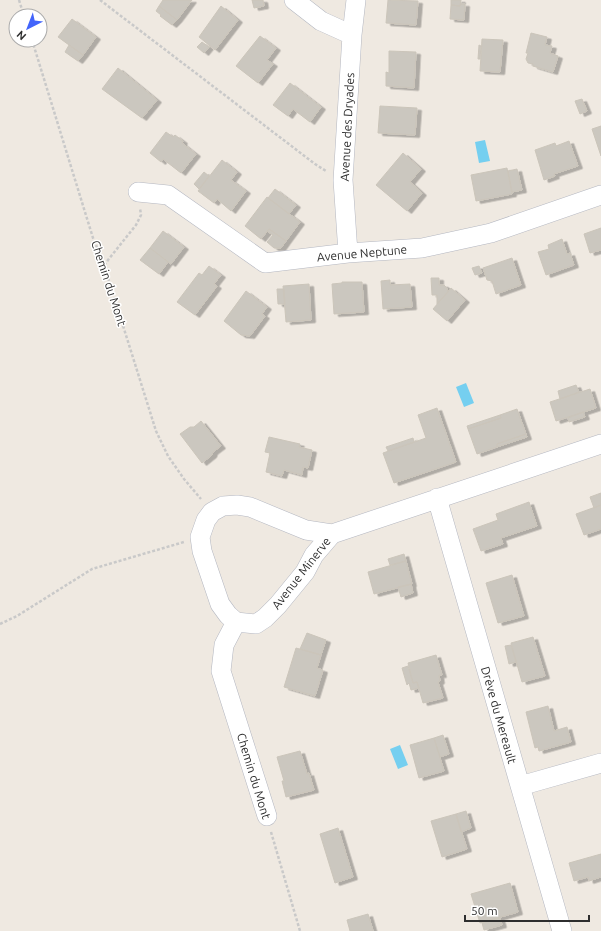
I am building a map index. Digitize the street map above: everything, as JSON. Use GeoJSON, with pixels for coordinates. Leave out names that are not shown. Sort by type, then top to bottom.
{"type":"FeatureCollection","features":[{"type":"Feature","properties":{"kind":"street"},"geometry":{"type":"LineString","coordinates":[[294,0],[322,21],[352,35]]}},
{"type":"Feature","properties":{"kind":"street","name":"Avenue des Dryades"},"geometry":{"type":"LineString","coordinates":[[348,254],[344,180],[352,35],[356,0]]}},
{"type":"Feature","properties":{"kind":"street","name":"Avenue Neptune"},"geometry":{"type":"LineString","coordinates":[[138,192],[168,195],[264,263],[422,248],[491,233],[601,195]]}},
{"type":"Feature","properties":{"kind":"street","name":"Avenue Minerve"},"geometry":{"type":"LineString","coordinates":[[212,512],[223,506],[237,505],[250,507],[306,530],[332,534],[601,444]]}},
{"type":"Feature","properties":{"kind":"street","name":"Drève du Mereault"},"geometry":{"type":"LineString","coordinates":[[437,498],[562,931]]}},
{"type":"Feature","properties":{"kind":"street"},"geometry":{"type":"LineString","coordinates":[[212,512],[206,520],[200,537],[202,551],[220,604],[228,615],[236,622]]}},
{"type":"Feature","properties":{"kind":"street","name":"Avenue Minerve"},"geometry":{"type":"LineString","coordinates":[[236,622],[256,624],[265,618],[278,605],[305,572],[314,555],[332,534]]}},
{"type":"Feature","properties":{"kind":"street","name":"Chemin du Mont"},"geometry":{"type":"LineString","coordinates":[[236,622],[224,645],[221,671],[267,816]]}},
{"type":"Feature","properties":{"kind":"street"},"geometry":{"type":"LineString","coordinates":[[520,786],[601,763]]}},
{"type":"Feature","properties":{"kind":"path"},"geometry":{"type":"LineString","coordinates":[[100,0],[314,164],[344,180]]}},
{"type":"Feature","properties":{"kind":"path","name":"Chemin du Mont"},"geometry":{"type":"LineString","coordinates":[[34,48],[93,238],[104,265],[156,431],[168,456],[184,479],[212,512]]}},
{"type":"Feature","properties":{"kind":"path"},"geometry":{"type":"LineString","coordinates":[[104,265],[136,225],[141,215],[138,192]]}},
{"type":"Feature","properties":{"kind":"path"},"geometry":{"type":"LineString","coordinates":[[0,624],[18,616],[92,569],[200,537]]}},
{"type":"Feature","properties":{"kind":"path","name":"Chemin du Mont"},"geometry":{"type":"LineString","coordinates":[[267,816],[300,931]]}},
{"type":"Feature","properties":{"kind":"water"},"geometry":{"type":"Polygon","coordinates":[[[485,140],[490,161],[479,163],[475,142],[485,140]]]}},
{"type":"Feature","properties":{"kind":"water"},"geometry":{"type":"Polygon","coordinates":[[[466,383],[474,403],[464,407],[456,387],[466,383]]]}},
{"type":"Feature","properties":{"kind":"water"},"geometry":{"type":"Polygon","coordinates":[[[400,745],[408,765],[398,769],[390,749],[400,745]]]}},
{"type":"Feature","properties":{"kind":"building"},"geometry":{"type":"Polygon","coordinates":[[[163,0],[192,0],[177,20],[159,6],[163,0]]]}},
{"type":"Feature","properties":{"kind":"building"},"geometry":{"type":"Polygon","coordinates":[[[252,0],[263,0],[264,6],[254,8],[252,0]]]}},
{"type":"Feature","properties":{"kind":"building"},"geometry":{"type":"Polygon","coordinates":[[[388,0],[418,1],[416,25],[386,23],[388,0]]]}},
{"type":"Feature","properties":{"kind":"building"},"geometry":{"type":"Polygon","coordinates":[[[451,0],[461,0],[460,6],[451,5],[451,0]]]}},
{"type":"Feature","properties":{"kind":"building"},"geometry":{"type":"Polygon","coordinates":[[[461,4],[465,4],[464,20],[450,19],[451,5],[460,6],[461,4]]]}},
{"type":"Feature","properties":{"kind":"building"},"geometry":{"type":"Polygon","coordinates":[[[159,6],[177,20],[172,25],[156,11],[159,6]]]}},
{"type":"Feature","properties":{"kind":"building"},"geometry":{"type":"Polygon","coordinates":[[[221,6],[238,20],[215,50],[199,37],[221,6]]]}},
{"type":"Feature","properties":{"kind":"building"},"geometry":{"type":"Polygon","coordinates":[[[72,19],[96,37],[83,55],[58,37],[72,19]]]}},
{"type":"Feature","properties":{"kind":"building"},"geometry":{"type":"Polygon","coordinates":[[[531,33],[547,37],[545,45],[552,46],[550,53],[558,56],[553,72],[528,63],[526,59],[528,53],[526,53],[531,33]]]}},
{"type":"Feature","properties":{"kind":"building"},"geometry":{"type":"Polygon","coordinates":[[[260,36],[276,48],[267,60],[273,64],[258,83],[236,66],[260,36]]]}},
{"type":"Feature","properties":{"kind":"building"},"geometry":{"type":"Polygon","coordinates":[[[482,39],[503,40],[500,72],[480,71],[482,39]]]}},
{"type":"Feature","properties":{"kind":"building"},"geometry":{"type":"Polygon","coordinates":[[[202,42],[209,47],[204,53],[197,47],[202,42]]]}},
{"type":"Feature","properties":{"kind":"building"},"geometry":{"type":"Polygon","coordinates":[[[69,45],[83,55],[78,61],[65,52],[69,45]]]}},
{"type":"Feature","properties":{"kind":"building"},"geometry":{"type":"Polygon","coordinates":[[[479,45],[481,46],[480,59],[478,59],[479,45]]]}},
{"type":"Feature","properties":{"kind":"building"},"geometry":{"type":"Polygon","coordinates":[[[389,51],[416,52],[414,88],[386,86],[386,72],[389,73],[389,51]]]}},
{"type":"Feature","properties":{"kind":"building"},"geometry":{"type":"Polygon","coordinates":[[[118,68],[157,100],[142,118],[102,89],[118,68]]]}},
{"type":"Feature","properties":{"kind":"building"},"geometry":{"type":"Polygon","coordinates":[[[290,83],[321,107],[310,122],[293,109],[288,116],[273,105],[290,83]]]}},
{"type":"Feature","properties":{"kind":"building"},"geometry":{"type":"Polygon","coordinates":[[[582,99],[587,111],[580,114],[575,101],[582,99]]]}},
{"type":"Feature","properties":{"kind":"building"},"geometry":{"type":"Polygon","coordinates":[[[380,106],[417,108],[415,135],[378,133],[380,106]]]}},
{"type":"Feature","properties":{"kind":"building"},"geometry":{"type":"Polygon","coordinates":[[[601,126],[601,156],[592,129],[601,126]]]}},
{"type":"Feature","properties":{"kind":"building"},"geometry":{"type":"Polygon","coordinates":[[[166,132],[173,137],[175,135],[183,141],[182,143],[196,154],[181,173],[163,159],[161,162],[150,153],[166,132]]]}},
{"type":"Feature","properties":{"kind":"building"},"geometry":{"type":"Polygon","coordinates":[[[569,141],[578,166],[554,174],[555,176],[544,180],[535,150],[555,143],[556,146],[569,141]]]}},
{"type":"Feature","properties":{"kind":"building"},"geometry":{"type":"Polygon","coordinates":[[[403,153],[421,169],[410,182],[422,193],[407,211],[376,185],[403,153]]]}},
{"type":"Feature","properties":{"kind":"building"},"geometry":{"type":"Polygon","coordinates":[[[222,160],[237,172],[231,180],[246,191],[231,211],[217,199],[214,203],[198,191],[222,160]]]}},
{"type":"Feature","properties":{"kind":"building"},"geometry":{"type":"Polygon","coordinates":[[[507,168],[512,194],[476,201],[471,175],[507,168]]]}},
{"type":"Feature","properties":{"kind":"building"},"geometry":{"type":"Polygon","coordinates":[[[517,169],[522,190],[512,192],[508,171],[517,169]]]}},
{"type":"Feature","properties":{"kind":"building"},"geometry":{"type":"Polygon","coordinates":[[[204,172],[209,176],[199,189],[194,184],[204,172]]]}},
{"type":"Feature","properties":{"kind":"building"},"geometry":{"type":"Polygon","coordinates":[[[275,189],[296,205],[289,214],[268,198],[275,189]]]}},
{"type":"Feature","properties":{"kind":"building"},"geometry":{"type":"Polygon","coordinates":[[[267,197],[300,222],[286,241],[269,229],[261,239],[245,226],[267,197]]]}},
{"type":"Feature","properties":{"kind":"building"},"geometry":{"type":"Polygon","coordinates":[[[601,228],[601,250],[590,253],[584,234],[601,228]]]}},
{"type":"Feature","properties":{"kind":"building"},"geometry":{"type":"Polygon","coordinates":[[[269,229],[286,241],[281,248],[274,248],[267,242],[273,235],[267,231],[269,229]]]}},
{"type":"Feature","properties":{"kind":"building"},"geometry":{"type":"Polygon","coordinates":[[[163,231],[184,247],[171,264],[150,248],[163,231]]]}},
{"type":"Feature","properties":{"kind":"building"},"geometry":{"type":"Polygon","coordinates":[[[562,239],[567,254],[570,253],[574,265],[546,275],[538,252],[549,249],[548,245],[562,239]]]}},
{"type":"Feature","properties":{"kind":"building"},"geometry":{"type":"Polygon","coordinates":[[[150,248],[168,262],[159,274],[140,260],[150,248]]]}},
{"type":"Feature","properties":{"kind":"building"},"geometry":{"type":"Polygon","coordinates":[[[512,258],[521,285],[496,294],[492,281],[487,280],[483,268],[512,258]]]}},
{"type":"Feature","properties":{"kind":"building"},"geometry":{"type":"Polygon","coordinates":[[[209,266],[221,275],[214,284],[217,286],[195,315],[177,302],[199,273],[202,275],[209,266]]]}},
{"type":"Feature","properties":{"kind":"building"},"geometry":{"type":"Polygon","coordinates":[[[479,266],[482,273],[475,275],[472,268],[479,266]]]}},
{"type":"Feature","properties":{"kind":"building"},"geometry":{"type":"Polygon","coordinates":[[[431,278],[439,278],[439,285],[444,285],[448,292],[437,304],[437,295],[432,295],[431,278]]]}},
{"type":"Feature","properties":{"kind":"building"},"geometry":{"type":"Polygon","coordinates":[[[390,280],[390,285],[410,284],[412,307],[383,309],[381,281],[390,280]]]}},
{"type":"Feature","properties":{"kind":"building"},"geometry":{"type":"Polygon","coordinates":[[[342,282],[362,282],[364,312],[334,314],[332,284],[342,282]]]}},
{"type":"Feature","properties":{"kind":"building"},"geometry":{"type":"Polygon","coordinates":[[[309,284],[311,320],[286,322],[283,286],[309,284]]]}},
{"type":"Feature","properties":{"kind":"building"},"geometry":{"type":"Polygon","coordinates":[[[451,288],[465,300],[447,321],[433,309],[451,288]]]}},
{"type":"Feature","properties":{"kind":"building"},"geometry":{"type":"Polygon","coordinates":[[[277,289],[284,289],[285,304],[278,304],[277,289]]]}},
{"type":"Feature","properties":{"kind":"building"},"geometry":{"type":"Polygon","coordinates":[[[246,291],[267,307],[262,314],[265,316],[250,336],[241,335],[224,321],[246,291]]]}},
{"type":"Feature","properties":{"kind":"building"},"geometry":{"type":"Polygon","coordinates":[[[576,385],[579,392],[560,399],[558,391],[576,385]]]}},
{"type":"Feature","properties":{"kind":"building"},"geometry":{"type":"Polygon","coordinates":[[[590,389],[596,408],[556,421],[550,402],[590,389]]]}},
{"type":"Feature","properties":{"kind":"building"},"geometry":{"type":"Polygon","coordinates":[[[437,408],[456,462],[394,483],[383,453],[426,438],[418,415],[437,408]]]}},
{"type":"Feature","properties":{"kind":"building"},"geometry":{"type":"Polygon","coordinates":[[[517,409],[526,434],[497,444],[497,447],[477,454],[468,429],[501,418],[500,415],[517,409]]]}},
{"type":"Feature","properties":{"kind":"building"},"geometry":{"type":"Polygon","coordinates":[[[583,412],[585,417],[569,422],[568,418],[583,412]]]}},
{"type":"Feature","properties":{"kind":"building"},"geometry":{"type":"Polygon","coordinates":[[[500,415],[501,418],[468,429],[467,426],[500,415]]]}},
{"type":"Feature","properties":{"kind":"building"},"geometry":{"type":"Polygon","coordinates":[[[201,421],[221,446],[202,463],[180,434],[190,427],[194,427],[201,421]]]}},
{"type":"Feature","properties":{"kind":"building"},"geometry":{"type":"Polygon","coordinates":[[[526,434],[527,437],[497,447],[497,444],[526,434]]]}},
{"type":"Feature","properties":{"kind":"building"},"geometry":{"type":"Polygon","coordinates":[[[269,437],[300,444],[299,447],[312,450],[308,468],[303,467],[302,475],[284,470],[282,476],[266,472],[270,453],[265,452],[269,437]]]}},
{"type":"Feature","properties":{"kind":"building"},"geometry":{"type":"Polygon","coordinates":[[[413,438],[414,442],[388,451],[386,447],[413,438]]]}},
{"type":"Feature","properties":{"kind":"building"},"geometry":{"type":"Polygon","coordinates":[[[601,493],[601,505],[594,508],[590,497],[601,493]]]}},
{"type":"Feature","properties":{"kind":"building"},"geometry":{"type":"Polygon","coordinates":[[[529,502],[537,526],[501,538],[503,544],[481,551],[473,529],[498,520],[496,514],[529,502]]]}},
{"type":"Feature","properties":{"kind":"building"},"geometry":{"type":"Polygon","coordinates":[[[601,505],[601,529],[584,535],[576,514],[601,505]]]}},
{"type":"Feature","properties":{"kind":"building"},"geometry":{"type":"Polygon","coordinates":[[[404,554],[406,561],[390,565],[388,559],[404,554]]]}},
{"type":"Feature","properties":{"kind":"building"},"geometry":{"type":"Polygon","coordinates":[[[406,561],[412,584],[374,594],[368,572],[406,561]]]}},
{"type":"Feature","properties":{"kind":"building"},"geometry":{"type":"Polygon","coordinates":[[[512,575],[524,616],[498,623],[486,583],[512,575]]]}},
{"type":"Feature","properties":{"kind":"building"},"geometry":{"type":"Polygon","coordinates":[[[411,584],[413,593],[401,597],[398,587],[411,584]]]}},
{"type":"Feature","properties":{"kind":"building"},"geometry":{"type":"Polygon","coordinates":[[[307,633],[326,640],[321,655],[300,649],[307,633]]]}},
{"type":"Feature","properties":{"kind":"building"},"geometry":{"type":"Polygon","coordinates":[[[533,637],[545,676],[522,682],[511,643],[533,637]]]}},
{"type":"Feature","properties":{"kind":"building"},"geometry":{"type":"Polygon","coordinates":[[[511,645],[516,662],[509,664],[505,646],[511,645]]]}},
{"type":"Feature","properties":{"kind":"building"},"geometry":{"type":"Polygon","coordinates":[[[296,648],[321,655],[317,668],[323,670],[315,696],[284,687],[296,648]]]}},
{"type":"Feature","properties":{"kind":"building"},"geometry":{"type":"Polygon","coordinates":[[[436,655],[442,675],[439,675],[440,681],[438,682],[443,698],[423,703],[417,682],[413,683],[408,663],[436,655]]]}},
{"type":"Feature","properties":{"kind":"building"},"geometry":{"type":"Polygon","coordinates":[[[408,666],[413,683],[417,682],[419,688],[411,690],[409,683],[407,685],[402,668],[408,666]]]}},
{"type":"Feature","properties":{"kind":"building"},"geometry":{"type":"Polygon","coordinates":[[[548,706],[554,731],[567,727],[571,742],[539,751],[538,747],[535,748],[526,712],[548,706]]]}},
{"type":"Feature","properties":{"kind":"building"},"geometry":{"type":"Polygon","coordinates":[[[443,735],[449,754],[440,757],[434,738],[443,735]]]}},
{"type":"Feature","properties":{"kind":"building"},"geometry":{"type":"Polygon","coordinates":[[[434,738],[444,771],[419,778],[410,745],[434,738]]]}},
{"type":"Feature","properties":{"kind":"building"},"geometry":{"type":"Polygon","coordinates":[[[300,751],[314,790],[286,797],[282,781],[284,781],[277,757],[300,751]]]}},
{"type":"Feature","properties":{"kind":"building"},"geometry":{"type":"Polygon","coordinates":[[[466,811],[471,828],[461,832],[456,814],[466,811]]]}},
{"type":"Feature","properties":{"kind":"building"},"geometry":{"type":"Polygon","coordinates":[[[456,814],[467,849],[442,857],[431,821],[456,814]]]}},
{"type":"Feature","properties":{"kind":"building"},"geometry":{"type":"Polygon","coordinates":[[[338,828],[353,877],[335,883],[320,834],[338,828]]]}},
{"type":"Feature","properties":{"kind":"building"},"geometry":{"type":"Polygon","coordinates":[[[601,854],[601,877],[589,881],[588,877],[574,881],[569,863],[601,854]]]}},
{"type":"Feature","properties":{"kind":"building"},"geometry":{"type":"Polygon","coordinates":[[[510,883],[518,912],[480,923],[471,894],[510,883]]]}},
{"type":"Feature","properties":{"kind":"building"},"geometry":{"type":"Polygon","coordinates":[[[368,914],[373,931],[350,931],[347,920],[368,914]]]}},
{"type":"Feature","properties":{"kind":"building"},"geometry":{"type":"Polygon","coordinates":[[[500,918],[502,925],[484,930],[482,923],[500,918]]]}}]}
